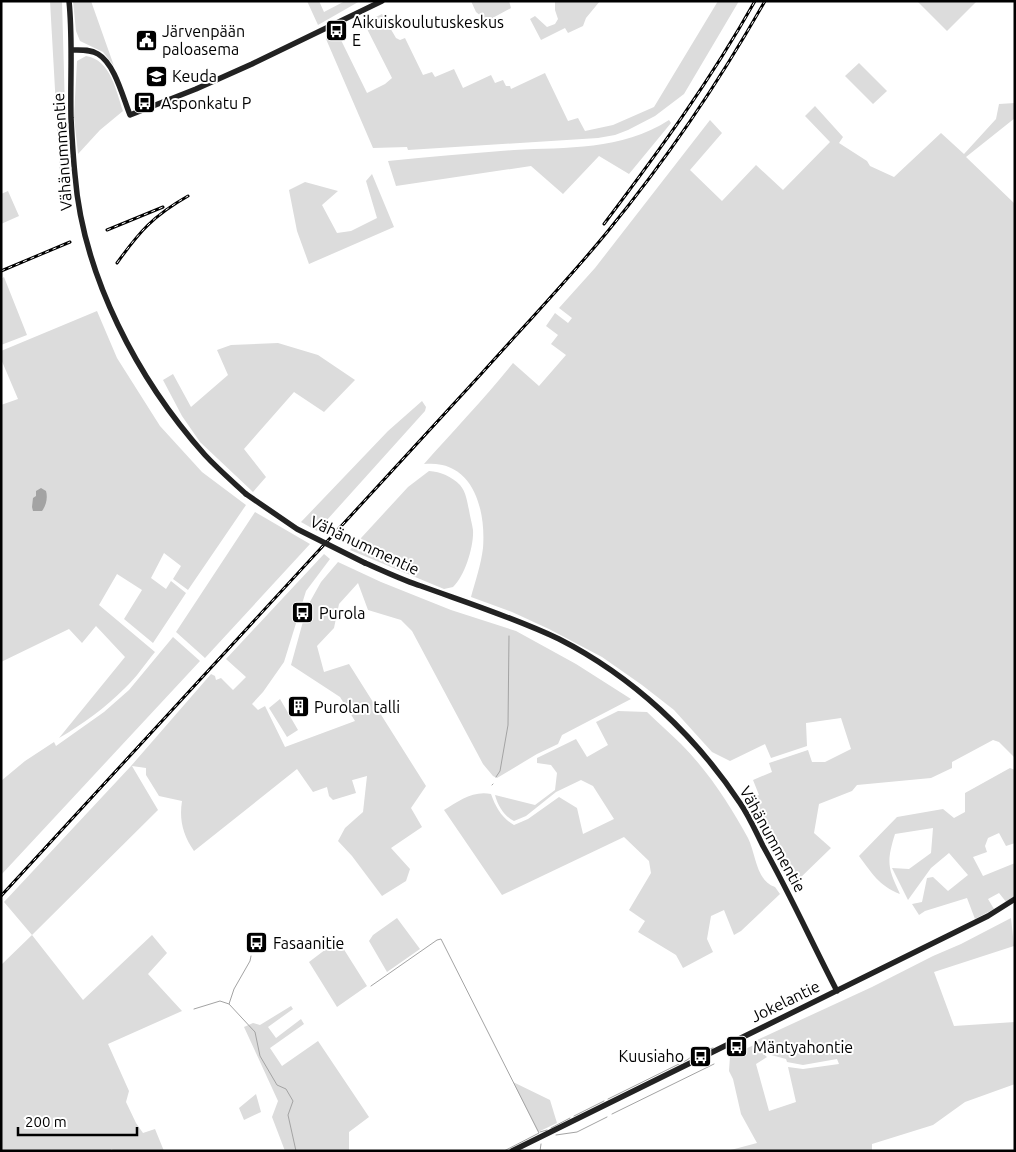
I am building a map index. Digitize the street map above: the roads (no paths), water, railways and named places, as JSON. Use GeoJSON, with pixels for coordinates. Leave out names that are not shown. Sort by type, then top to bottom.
{"type":"FeatureCollection","features":[{"type":"Feature","properties":{"kind":"main road","name":"Vähänummentie"},"geometry":{"type":"LineString","coordinates":[[70,1],[71,118],[78,199],[88,250],[116,320],[164,403],[206,456],[246,494],[297,529],[365,563],[419,586],[522,622],[559,639],[591,656],[624,678],[662,711],[709,762],[740,803],[780,877],[837,991]]}},
{"type":"Feature","properties":{"kind":"main road"},"geometry":{"type":"LineString","coordinates":[[71,50],[94,52],[99,54],[108,63],[130,115],[252,64],[382,1]]}},
{"type":"Feature","properties":{"kind":"main road","name":"Jokelantie"},"geometry":{"type":"LineString","coordinates":[[512,1151],[988,916],[1015,899]]}},
{"type":"Feature","properties":{"kind":"waterway"},"geometry":{"type":"LineString","coordinates":[[496,777],[500,771],[508,725],[509,636]]}},
{"type":"Feature","properties":{"kind":"waterway"},"geometry":{"type":"LineString","coordinates":[[371,986],[441,939],[539,1133],[504,1151]]}},
{"type":"Feature","properties":{"kind":"waterway"},"geometry":{"type":"LineString","coordinates":[[251,956],[234,989],[229,1004],[255,1032],[260,1056],[277,1085],[286,1089],[293,1101],[288,1115],[296,1151]]}},
{"type":"Feature","properties":{"kind":"waterway"},"geometry":{"type":"LineString","coordinates":[[194,1009],[220,1001],[229,1004]]}},
{"type":"Feature","properties":{"kind":"waterway"},"geometry":{"type":"LineString","coordinates":[[608,1099],[687,1060],[698,1052],[713,1048]]}},
{"type":"Feature","properties":{"kind":"waterway"},"geometry":{"type":"LineString","coordinates":[[612,1114],[714,1064]]}},
{"type":"Feature","properties":{"kind":"waterway"},"geometry":{"type":"LineString","coordinates":[[574,1116],[604,1101]]}},
{"type":"Feature","properties":{"kind":"waterway"},"geometry":{"type":"LineString","coordinates":[[556,1135],[577,1132],[607,1117]]}},
{"type":"Feature","properties":{"kind":"waterway"},"geometry":{"type":"LineString","coordinates":[[551,1128],[570,1118]]}},
{"type":"Feature","properties":{"kind":"waterway"},"geometry":{"type":"LineString","coordinates":[[540,1132],[547,1130]]}},
{"type":"Feature","properties":{"kind":"waterway"},"geometry":{"type":"LineString","coordinates":[[540,1151],[541,1144]]}},
{"type":"Feature","properties":{"kind":"railway"},"geometry":{"type":"LineString","coordinates":[[604,224],[683,115],[738,31],[755,1]]}},
{"type":"Feature","properties":{"kind":"railway"},"geometry":{"type":"LineString","coordinates":[[1,896],[482,373],[593,249],[630,204],[671,148],[729,61],[765,1]]}},
{"type":"Feature","properties":{"kind":"railway"},"geometry":{"type":"LineString","coordinates":[[117,263],[148,225],[165,210],[188,196]]}},
{"type":"Feature","properties":{"kind":"railway"},"geometry":{"type":"LineString","coordinates":[[107,230],[163,207]]}},
{"type":"Feature","properties":{"kind":"railway"},"geometry":{"type":"LineString","coordinates":[[1,271],[70,242]]}},
{"type":"Feature","properties":{"kind":"place","name":"Aikuiskoulutuskeskus E"},"geometry":{"type":"Point","coordinates":[336,31]}},
{"type":"Feature","properties":{"kind":"place","name":"Järvenpään paloasema"},"geometry":{"type":"Point","coordinates":[146,40]}},
{"type":"Feature","properties":{"kind":"place","name":"Keuda"},"geometry":{"type":"Point","coordinates":[156,76]}},
{"type":"Feature","properties":{"kind":"place","name":"Asponkatu P"},"geometry":{"type":"Point","coordinates":[145,103]}},
{"type":"Feature","properties":{"kind":"place","name":"Purola"},"geometry":{"type":"Point","coordinates":[303,613]}},
{"type":"Feature","properties":{"kind":"place","name":"Purolan talli"},"geometry":{"type":"Point","coordinates":[298,707]}},
{"type":"Feature","properties":{"kind":"place","name":"Fasaanitie"},"geometry":{"type":"Point","coordinates":[257,943]}},
{"type":"Feature","properties":{"kind":"place","name":"Mäntyahontie"},"geometry":{"type":"Point","coordinates":[737,1047]}},
{"type":"Feature","properties":{"kind":"place","name":"Kuusiaho"},"geometry":{"type":"Point","coordinates":[700,1056]}}]}
